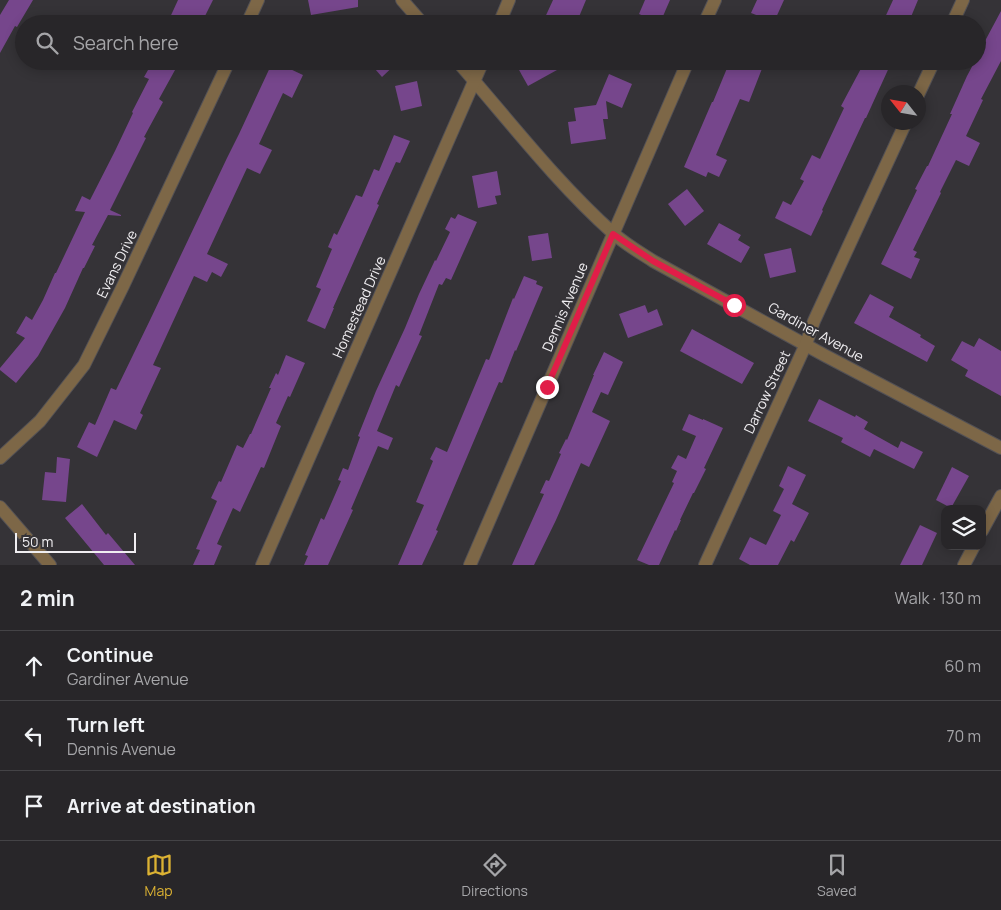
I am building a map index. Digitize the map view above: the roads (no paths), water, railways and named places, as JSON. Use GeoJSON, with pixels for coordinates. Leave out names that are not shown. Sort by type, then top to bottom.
{"type":"FeatureCollection","features":[{"type":"Feature","properties":{"kind":"street"},"geometry":{"type":"LineString","coordinates":[[251,15],[258,0]]}},
{"type":"Feature","properties":{"kind":"street"},"geometry":{"type":"LineString","coordinates":[[402,0],[415,15]]}},
{"type":"Feature","properties":{"kind":"street"},"geometry":{"type":"LineString","coordinates":[[503,15],[509,0]]}},
{"type":"Feature","properties":{"kind":"street"},"geometry":{"type":"LineString","coordinates":[[708,15],[715,0]]}},
{"type":"Feature","properties":{"kind":"street"},"geometry":{"type":"LineString","coordinates":[[956,15],[963,0]]}},
{"type":"Feature","properties":{"kind":"street","name":"Evans Drive"},"geometry":{"type":"LineString","coordinates":[[0,458],[40,421],[84,365],[225,70]]}},
{"type":"Feature","properties":{"kind":"street","name":"Gardiner Avenue"},"geometry":{"type":"LineString","coordinates":[[464,70],[563,183],[613,234],[653,261],[824,355],[1001,448]]}},
{"type":"Feature","properties":{"kind":"street","name":"Homestead Drive"},"geometry":{"type":"LineString","coordinates":[[262,565],[479,70]]}},
{"type":"Feature","properties":{"kind":"street","name":"Dennis Avenue"},"geometry":{"type":"LineString","coordinates":[[470,565],[684,70]]}},
{"type":"Feature","properties":{"kind":"street"},"geometry":{"type":"LineString","coordinates":[[923,85],[930,70]]}},
{"type":"Feature","properties":{"kind":"street","name":"Darrow Street"},"geometry":{"type":"LineString","coordinates":[[705,565],[902,130]]}},
{"type":"Feature","properties":{"kind":"street"},"geometry":{"type":"LineString","coordinates":[[986,524],[1001,496]]}},
{"type":"Feature","properties":{"kind":"street"},"geometry":{"type":"LineString","coordinates":[[0,507],[50,565]]}},
{"type":"Feature","properties":{"kind":"street"},"geometry":{"type":"LineString","coordinates":[[964,565],[972,550]]}}]}
